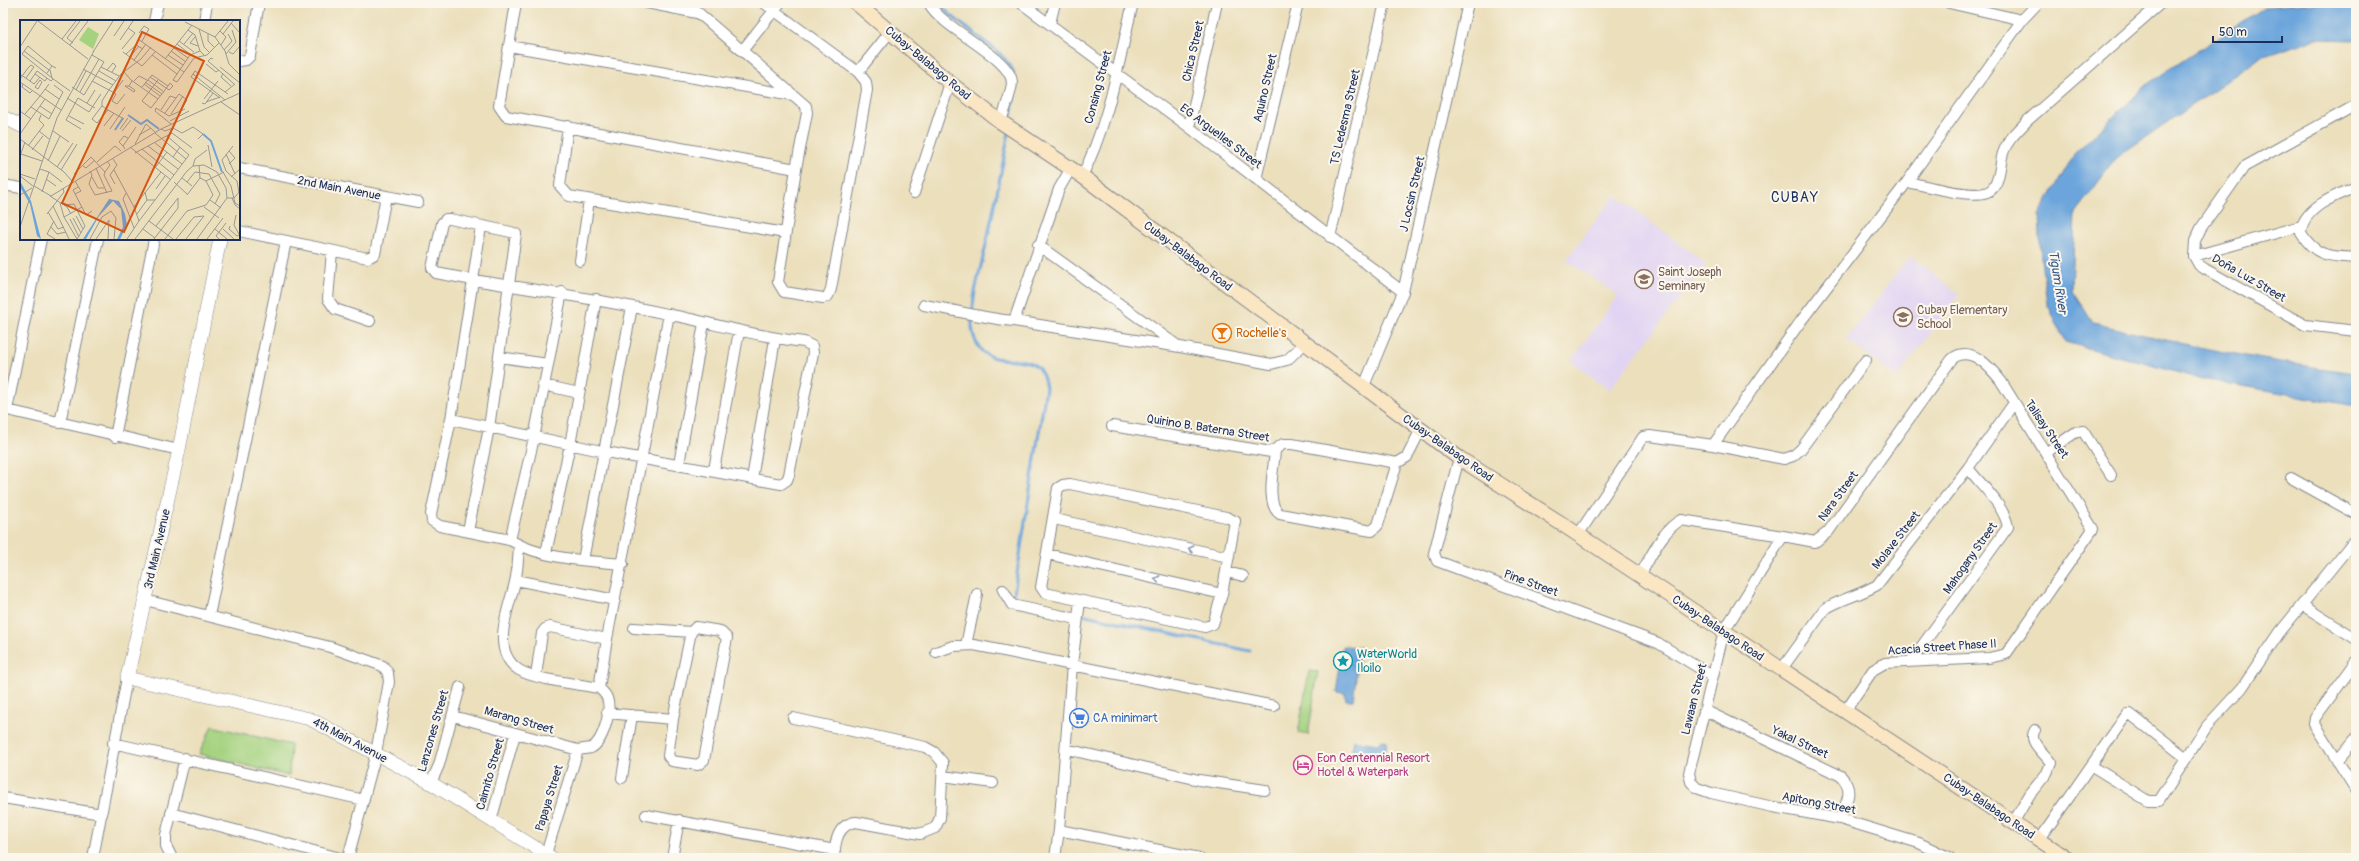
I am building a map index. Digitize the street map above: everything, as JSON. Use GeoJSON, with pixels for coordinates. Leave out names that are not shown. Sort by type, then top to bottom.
{"type":"FeatureCollection","features":[{"type":"Feature","properties":{"kind":"main road","name":"Cubay-Balabago Road"},"geometry":{"type":"LineString","coordinates":[[856,3],[950,83],[1005,124],[1082,176],[1304,344],[1364,386],[1420,431],[2013,823],[2040,839],[2065,858]]}},
{"type":"Feature","properties":{"kind":"street"},"geometry":{"type":"LineString","coordinates":[[154,20],[158,3]]}},
{"type":"Feature","properties":{"kind":"street"},"geometry":{"type":"LineString","coordinates":[[204,20],[207,3]]}},
{"type":"Feature","properties":{"kind":"street"},"geometry":{"type":"LineString","coordinates":[[240,61],[246,60],[250,56],[260,3]]}},
{"type":"Feature","properties":{"kind":"street"},"geometry":{"type":"LineString","coordinates":[[516,3],[499,106],[502,113],[506,116],[568,126],[796,169]]}},
{"type":"Feature","properties":{"kind":"street"},"geometry":{"type":"LineString","coordinates":[[647,3],[697,13]]}},
{"type":"Feature","properties":{"kind":"street"},"geometry":{"type":"LineString","coordinates":[[687,3],[806,106],[807,113],[778,277],[780,288],[784,292],[817,298],[828,296],[867,90],[866,82],[858,72],[764,3]]}},
{"type":"Feature","properties":{"kind":"street"},"geometry":{"type":"LineString","coordinates":[[742,51],[780,3]]}},
{"type":"Feature","properties":{"kind":"street"},"geometry":{"type":"LineString","coordinates":[[929,3],[932,10],[940,18],[997,60],[1006,69],[1012,83],[1005,124]]}},
{"type":"Feature","properties":{"kind":"street","name":"EG Arguelles Street"},"geometry":{"type":"LineString","coordinates":[[1021,3],[1050,23],[1189,128],[1403,292]]}},
{"type":"Feature","properties":{"kind":"street"},"geometry":{"type":"LineString","coordinates":[[1050,23],[1055,3]]}},
{"type":"Feature","properties":{"kind":"street","name":"Consing Street"},"geometry":{"type":"LineString","coordinates":[[1082,176],[1092,158],[1116,73],[1133,3]]}},
{"type":"Feature","properties":{"kind":"street","name":"Chica Street"},"geometry":{"type":"LineString","coordinates":[[1189,128],[1217,3]]}},
{"type":"Feature","properties":{"kind":"street","name":"Aquino Street"},"geometry":{"type":"LineString","coordinates":[[1256,179],[1298,3]]}},
{"type":"Feature","properties":{"kind":"street","name":"TS Ledesma Street"},"geometry":{"type":"LineString","coordinates":[[1330,236],[1385,3]]}},
{"type":"Feature","properties":{"kind":"street","name":"J Locsin Street"},"geometry":{"type":"LineString","coordinates":[[1364,386],[1403,292],[1468,3]]}},
{"type":"Feature","properties":{"kind":"street"},"geometry":{"type":"LineString","coordinates":[[1949,3],[2022,20]]}},
{"type":"Feature","properties":{"kind":"street"},"geometry":{"type":"LineString","coordinates":[[1713,445],[1801,321],[1907,182],[2022,20],[2038,3]]}},
{"type":"Feature","properties":{"kind":"street"},"geometry":{"type":"LineString","coordinates":[[1907,182],[1973,195],[1987,193],[1994,188],[2003,154],[2011,138],[2027,121],[2161,3]]}},
{"type":"Feature","properties":{"kind":"street"},"geometry":{"type":"LineString","coordinates":[[858,72],[890,32]]}},
{"type":"Feature","properties":{"kind":"street"},"geometry":{"type":"LineString","coordinates":[[509,46],[794,95]]}},
{"type":"Feature","properties":{"kind":"street"},"geometry":{"type":"LineString","coordinates":[[914,194],[950,83]]}},
{"type":"Feature","properties":{"kind":"street","name":"Doña Luz Street"},"geometry":{"type":"LineString","coordinates":[[2355,108],[2244,167],[2201,228],[2195,241],[2194,256],[2199,265],[2205,269],[2305,325],[2356,331]]}},
{"type":"Feature","properties":{"kind":"street"},"geometry":{"type":"LineString","coordinates":[[3,117],[20,126]]}},
{"type":"Feature","properties":{"kind":"street"},"geometry":{"type":"LineString","coordinates":[[568,126],[560,186],[569,196],[785,233]]}},
{"type":"Feature","properties":{"kind":"street","name":"2nd Main Avenue"},"geometry":{"type":"LineString","coordinates":[[240,168],[386,196],[375,254],[368,258],[240,231]]}},
{"type":"Feature","properties":{"kind":"street"},"geometry":{"type":"LineString","coordinates":[[1014,321],[1038,246],[1059,189],[1071,168]]}},
{"type":"Feature","properties":{"kind":"street"},"geometry":{"type":"LineString","coordinates":[[3,185],[20,188]]}},
{"type":"Feature","properties":{"kind":"street"},"geometry":{"type":"LineString","coordinates":[[2194,256],[2301,226],[2320,205],[2356,187]]}},
{"type":"Feature","properties":{"kind":"street"},"geometry":{"type":"LineString","coordinates":[[386,196],[418,202]]}},
{"type":"Feature","properties":{"kind":"street"},"geometry":{"type":"LineString","coordinates":[[580,261],[590,200]]}},
{"type":"Feature","properties":{"kind":"street"},"geometry":{"type":"LineString","coordinates":[[450,419],[489,428],[534,438],[714,470],[752,480],[781,484],[787,480],[813,353],[812,346],[809,344],[775,339],[669,314],[562,292],[509,286],[436,273],[432,268],[442,223],[446,219],[516,234],[509,286],[489,428],[468,531]]}},
{"type":"Feature","properties":{"kind":"street"},"geometry":{"type":"LineString","coordinates":[[481,226],[450,419],[431,517],[434,524],[510,540],[519,546],[546,553],[583,560],[623,564]]}},
{"type":"Feature","properties":{"kind":"street"},"geometry":{"type":"LineString","coordinates":[[2301,226],[2301,233],[2304,238],[2311,248],[2320,254],[2356,258]]}},
{"type":"Feature","properties":{"kind":"street"},"geometry":{"type":"LineString","coordinates":[[41,240],[5,409],[114,437],[179,450]]}},
{"type":"Feature","properties":{"kind":"street"},"geometry":{"type":"LineString","coordinates":[[60,423],[98,240]]}},
{"type":"Feature","properties":{"kind":"street"},"geometry":{"type":"LineString","coordinates":[[114,437],[154,240]]}},
{"type":"Feature","properties":{"kind":"street","name":"3rd Main Avenue"},"geometry":{"type":"LineString","coordinates":[[93,858],[102,814],[113,743],[179,450],[220,240]]}},
{"type":"Feature","properties":{"kind":"street"},"geometry":{"type":"LineString","coordinates":[[209,616],[286,241]]}},
{"type":"Feature","properties":{"kind":"street"},"geometry":{"type":"LineString","coordinates":[[1038,246],[1180,347]]}},
{"type":"Feature","properties":{"kind":"street"},"geometry":{"type":"LineString","coordinates":[[332,251],[328,299],[330,305],[335,309],[370,321]]}},
{"type":"Feature","properties":{"kind":"street"},"geometry":{"type":"LineString","coordinates":[[510,540],[534,438],[562,292]]}},
{"type":"Feature","properties":{"kind":"street"},"geometry":{"type":"LineString","coordinates":[[546,553],[570,445],[596,300]]}},
{"type":"Feature","properties":{"kind":"street"},"geometry":{"type":"LineString","coordinates":[[924,305],[983,318],[1014,321],[1180,347],[1271,364],[1287,360],[1304,344]]}},
{"type":"Feature","properties":{"kind":"street"},"geometry":{"type":"LineString","coordinates":[[583,560],[606,452],[632,307]]}},
{"type":"Feature","properties":{"kind":"street"},"geometry":{"type":"LineString","coordinates":[[600,688],[607,639],[623,564],[641,458],[669,314]]}},
{"type":"Feature","properties":{"kind":"street"},"geometry":{"type":"LineString","coordinates":[[679,464],[704,323]]}},
{"type":"Feature","properties":{"kind":"street"},"geometry":{"type":"LineString","coordinates":[[714,470],[739,331]]}},
{"type":"Feature","properties":{"kind":"street"},"geometry":{"type":"LineString","coordinates":[[752,480],[775,339]]}},
{"type":"Feature","properties":{"kind":"street","name":"Talisay Street"},"geometry":{"type":"LineString","coordinates":[[1969,354],[1984,362],[1993,371],[2047,452],[2093,529]]}},
{"type":"Feature","properties":{"kind":"street","name":"Nara Street"},"geometry":{"type":"LineString","coordinates":[[1640,575],[1667,531],[1673,524],[1681,520],[1814,542],[1828,532],[1952,359],[1956,356],[1969,354]]}},
{"type":"Feature","properties":{"kind":"street"},"geometry":{"type":"LineString","coordinates":[[499,357],[548,364]]}},
{"type":"Feature","properties":{"kind":"street"},"geometry":{"type":"LineString","coordinates":[[1578,535],[1643,437],[1650,436],[1713,445],[1774,458],[1784,459],[1793,456],[1801,449],[1866,360]]}},
{"type":"Feature","properties":{"kind":"street"},"geometry":{"type":"LineString","coordinates":[[543,385],[579,393]]}},
{"type":"Feature","properties":{"kind":"street","name":"Molave Street"},"geometry":{"type":"LineString","coordinates":[[1781,670],[1825,609],[1834,603],[1862,594],[1877,585],[1968,468],[2014,403]]}},
{"type":"Feature","properties":{"kind":"street","name":"Quirino B. Baterna Street"},"geometry":{"type":"LineString","coordinates":[[1112,426],[1271,452],[1276,451],[1283,444],[1292,444],[1397,463]]}},
{"type":"Feature","properties":{"kind":"street"},"geometry":{"type":"LineString","coordinates":[[2047,452],[2076,432],[2083,430],[2111,475]]}},
{"type":"Feature","properties":{"kind":"street"},"geometry":{"type":"LineString","coordinates":[[1276,451],[1271,502],[1274,511],[1280,514],[1372,531],[1378,525],[1397,463],[1407,458],[1420,431]]}},
{"type":"Feature","properties":{"kind":"street","name":"Pine Street"},"geometry":{"type":"LineString","coordinates":[[1459,458],[1434,553],[1437,561],[1658,643],[1712,676]]}},
{"type":"Feature","properties":{"kind":"street","name":"Mahogany Street"},"geometry":{"type":"LineString","coordinates":[[1911,661],[2008,527],[2006,517],[2000,508],[1968,468]]}},
{"type":"Feature","properties":{"kind":"street"},"geometry":{"type":"LineString","coordinates":[[2291,478],[2356,514]]}},
{"type":"Feature","properties":{"kind":"street"},"geometry":{"type":"LineString","coordinates":[[1004,590],[1012,605],[1078,611],[1205,627],[1213,624],[1222,594],[1236,524],[1235,521],[1226,517],[1070,484],[1063,485],[1058,488],[1042,590],[1078,611]]}},
{"type":"Feature","properties":{"kind":"street"},"geometry":{"type":"LineString","coordinates":[[1054,519],[1229,557]]}},
{"type":"Feature","properties":{"kind":"street","name":"Acacia Street Phase II"},"geometry":{"type":"LineString","coordinates":[[1845,711],[1879,666],[1886,663],[1989,658],[2006,654],[2093,529]]}},
{"type":"Feature","properties":{"kind":"street"},"geometry":{"type":"LineString","coordinates":[[1724,631],[1783,536]]}},
{"type":"Feature","properties":{"kind":"street"},"geometry":{"type":"LineString","coordinates":[[2092,766],[2143,798],[2154,802],[2159,801],[2174,780],[2185,757],[2207,726],[2242,688],[2280,632],[2356,538]]}},
{"type":"Feature","properties":{"kind":"street"},"geometry":{"type":"LineString","coordinates":[[519,546],[516,580],[503,632],[502,643],[506,656],[520,670],[536,676],[600,688],[608,699],[604,731],[596,746],[578,750]]}},
{"type":"Feature","properties":{"kind":"street"},"geometry":{"type":"LineString","coordinates":[[1047,554],[1222,594]]}},
{"type":"Feature","properties":{"kind":"street"},"geometry":{"type":"LineString","coordinates":[[1227,572],[1243,576]]}},
{"type":"Feature","properties":{"kind":"street"},"geometry":{"type":"LineString","coordinates":[[516,580],[615,600]]}},
{"type":"Feature","properties":{"kind":"street"},"geometry":{"type":"LineString","coordinates":[[966,645],[977,594]]}},
{"type":"Feature","properties":{"kind":"street"},"geometry":{"type":"LineString","coordinates":[[145,600],[330,647],[383,666],[388,673],[390,682],[376,753],[348,858]]}},
{"type":"Feature","properties":{"kind":"street"},"geometry":{"type":"LineString","coordinates":[[2302,605],[2356,639]]}},
{"type":"Feature","properties":{"kind":"street"},"geometry":{"type":"LineString","coordinates":[[1055,858],[1059,830],[1072,665],[1078,611]]}},
{"type":"Feature","properties":{"kind":"street"},"geometry":{"type":"LineString","coordinates":[[696,627],[720,631],[727,638],[704,760],[698,765],[672,761],[668,756],[673,719],[691,632],[696,627]]}},
{"type":"Feature","properties":{"kind":"street"},"geometry":{"type":"LineString","coordinates":[[536,676],[542,633],[545,629],[550,628],[607,639]]}},
{"type":"Feature","properties":{"kind":"street"},"geometry":{"type":"LineString","coordinates":[[634,628],[691,632]]}},
{"type":"Feature","properties":{"kind":"street","name":"Lawaan Street"},"geometry":{"type":"LineString","coordinates":[[1689,773],[1724,631]]}},
{"type":"Feature","properties":{"kind":"street"},"geometry":{"type":"LineString","coordinates":[[936,652],[953,646],[966,645],[998,649],[1274,706]]}},
{"type":"Feature","properties":{"kind":"street"},"geometry":{"type":"LineString","coordinates":[[2356,662],[2315,718],[2314,724],[2356,790]]}},
{"type":"Feature","properties":{"kind":"street","name":"4th Main Avenue"},"geometry":{"type":"LineString","coordinates":[[127,678],[310,718],[431,784],[549,856]]}},
{"type":"Feature","properties":{"kind":"street","name":"Lanzones Street"},"geometry":{"type":"LineString","coordinates":[[431,784],[453,716],[460,687]]}},
{"type":"Feature","properties":{"kind":"street","name":"Yakal Street"},"geometry":{"type":"LineString","coordinates":[[1704,710],[1841,776],[1848,784],[1850,792],[1840,819]]}},
{"type":"Feature","properties":{"kind":"street"},"geometry":{"type":"LineString","coordinates":[[607,713],[673,719]]}},
{"type":"Feature","properties":{"kind":"street"},"geometry":{"type":"LineString","coordinates":[[2040,839],[2127,714],[2130,714],[2185,757]]}},
{"type":"Feature","properties":{"kind":"street"},"geometry":{"type":"LineString","coordinates":[[622,778],[632,715]]}},
{"type":"Feature","properties":{"kind":"street","name":"Marang Street"},"geometry":{"type":"LineString","coordinates":[[453,716],[578,750]]}},
{"type":"Feature","properties":{"kind":"street"},"geometry":{"type":"LineString","coordinates":[[646,815],[679,820],[834,854],[842,826],[848,823],[856,822],[920,834],[935,828],[940,818],[943,776],[941,760],[925,747],[793,718]]}},
{"type":"Feature","properties":{"kind":"street"},"geometry":{"type":"LineString","coordinates":[[2013,823],[2030,794],[2047,773],[2051,763],[2033,742],[2032,734],[2035,730]]}},
{"type":"Feature","properties":{"kind":"street","name":"Caimito Street"},"geometry":{"type":"LineString","coordinates":[[490,821],[515,734]]}},
{"type":"Feature","properties":{"kind":"street"},"geometry":{"type":"LineString","coordinates":[[2338,761],[2356,738]]}},
{"type":"Feature","properties":{"kind":"street"},"geometry":{"type":"LineString","coordinates":[[113,743],[185,758],[364,800]]}},
{"type":"Feature","properties":{"kind":"street"},"geometry":{"type":"LineString","coordinates":[[1066,749],[1199,780],[1265,790]]}},
{"type":"Feature","properties":{"kind":"street","name":"Papaya Street"},"geometry":{"type":"LineString","coordinates":[[549,856],[578,750]]}},
{"type":"Feature","properties":{"kind":"street"},"geometry":{"type":"LineString","coordinates":[[172,858],[166,846],[166,834],[185,758]]}},
{"type":"Feature","properties":{"kind":"street","name":"Apitong Street"},"geometry":{"type":"LineString","coordinates":[[1689,773],[1691,782],[1697,788],[1712,793],[1773,807],[1840,819],[1919,843],[1950,858]]}},
{"type":"Feature","properties":{"kind":"street"},"geometry":{"type":"LineString","coordinates":[[943,776],[993,783]]}},
{"type":"Feature","properties":{"kind":"street"},"geometry":{"type":"LineString","coordinates":[[3,798],[102,814]]}},
{"type":"Feature","properties":{"kind":"street"},"geometry":{"type":"LineString","coordinates":[[171,814],[340,858]]}},
{"type":"Feature","properties":{"kind":"street"},"geometry":{"type":"LineString","coordinates":[[672,858],[679,820]]}},
{"type":"Feature","properties":{"kind":"street"},"geometry":{"type":"LineString","coordinates":[[1059,830],[1199,858]]}},
{"type":"Feature","properties":{"kind":"shaded area","name":"Saint Joseph Seminary"},"geometry":{"type":"Polygon","coordinates":[[[1615,195],[1706,264],[1609,390],[1571,361],[1618,295],[1566,260],[1615,195]]]}},
{"type":"Feature","properties":{"kind":"shaded area","name":"Cubay Elementary School"},"geometry":{"type":"Polygon","coordinates":[[[1910,256],[1959,294],[1897,378],[1846,339],[1910,256]]]}},
{"type":"Feature","properties":{"kind":"green space"},"geometry":{"type":"Polygon","coordinates":[[[1309,671],[1318,672],[1308,735],[1298,733],[1309,671]]]}},
{"type":"Feature","properties":{"kind":"green space"},"geometry":{"type":"Polygon","coordinates":[[[212,726],[291,745],[289,776],[199,754],[212,726]]]}},
{"type":"Feature","properties":{"kind":"water","name":"Tigum River"},"geometry":{"type":"Polygon","coordinates":[[[2313,3],[2356,3],[2356,40],[2316,39],[2261,57],[2117,157],[2075,213],[2072,290],[2093,323],[2223,352],[2289,364],[2356,373],[2356,406],[2202,379],[2065,342],[2047,303],[2041,260],[2039,215],[2075,153],[2149,83],[2264,7],[2313,3]]]}},
{"type":"Feature","properties":{"kind":"water"},"geometry":{"type":"Polygon","coordinates":[[[1343,646],[1360,647],[1353,700],[1346,700],[1345,693],[1336,692],[1343,646]]]}},
{"type":"Feature","properties":{"kind":"water"},"geometry":{"type":"Polygon","coordinates":[[[1354,740],[1378,744],[1382,740],[1387,741],[1384,762],[1361,758],[1357,761],[1353,761],[1351,756],[1354,740]]]}},
{"type":"Feature","properties":{"kind":"waterway"},"geometry":{"type":"LineString","coordinates":[[940,3],[957,21],[1002,56],[1010,65],[1014,74]]}},
{"type":"Feature","properties":{"kind":"waterway"},"geometry":{"type":"LineString","coordinates":[[1010,123],[1016,83]]}},
{"type":"Feature","properties":{"kind":"waterway"},"geometry":{"type":"LineString","coordinates":[[1009,132],[990,226],[975,289],[972,322],[976,343],[987,355],[996,358],[1027,361],[1035,366],[1042,374],[1046,388],[1013,599],[1250,651]]}},
{"type":"Feature","properties":{"kind":"place","name":"Saint Joseph Seminary"},"geometry":{"type":"Point","coordinates":[1644,279]}},
{"type":"Feature","properties":{"kind":"place","name":"Cubay Elementary School"},"geometry":{"type":"Point","coordinates":[1903,317]}},
{"type":"Feature","properties":{"kind":"place","name":"Rochelle's"},"geometry":{"type":"Point","coordinates":[1222,333]}},
{"type":"Feature","properties":{"kind":"place","name":"WaterWorld Iloilo"},"geometry":{"type":"Point","coordinates":[1343,661]}},
{"type":"Feature","properties":{"kind":"place","name":"CA minimart"},"geometry":{"type":"Point","coordinates":[1079,718]}},
{"type":"Feature","properties":{"kind":"place","name":"Eon Centennial Resort Hotel & Waterpark"},"geometry":{"type":"Point","coordinates":[1303,765]}},
{"type":"Feature","properties":{"kind":"district","name":"CUBAY"},"geometry":{"type":"Point","coordinates":[1795,197]}}]}
